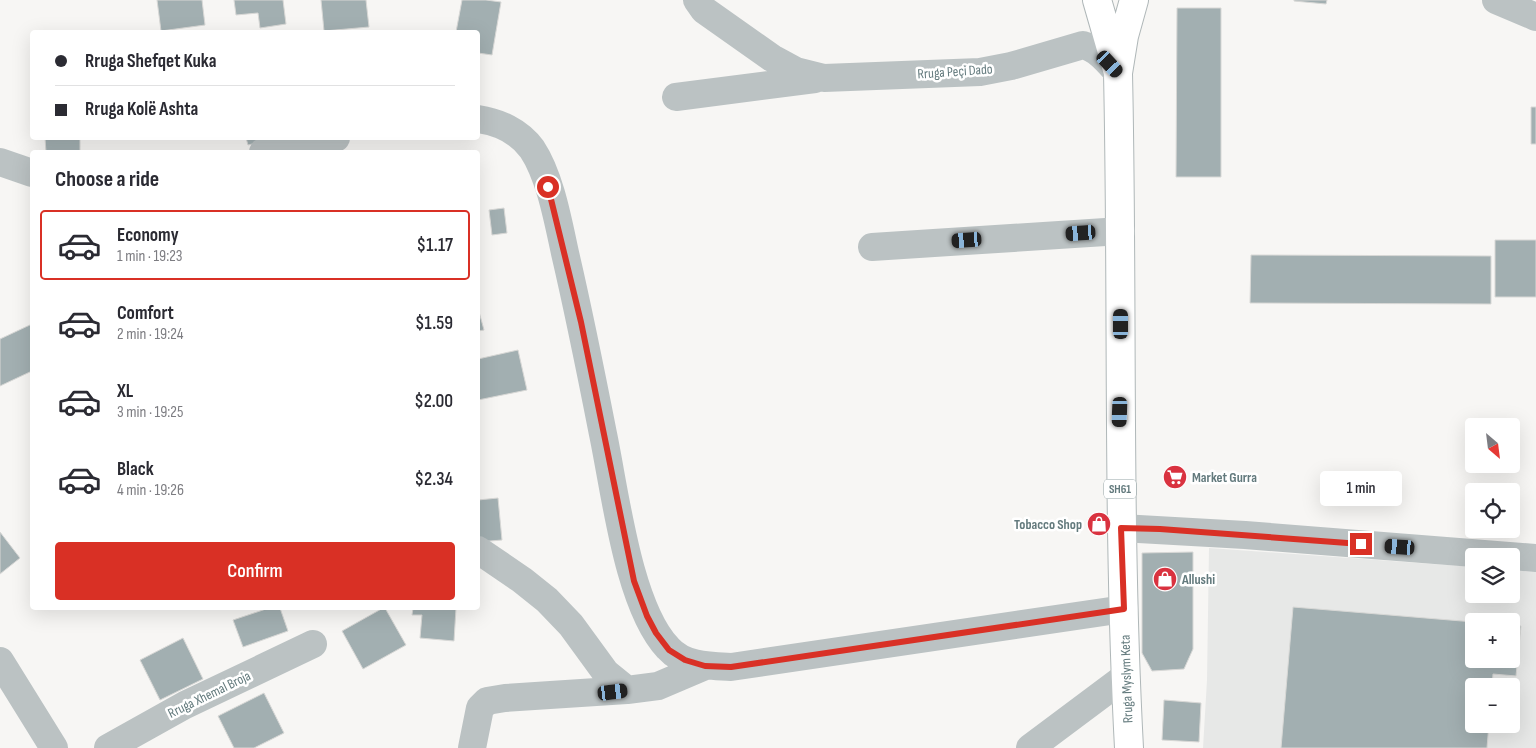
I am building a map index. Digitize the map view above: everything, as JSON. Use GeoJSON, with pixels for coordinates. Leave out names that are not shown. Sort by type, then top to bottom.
{"type":"FeatureCollection","features":[{"type":"Feature","properties":{"kind":"main road"},"geometry":{"type":"LineString","coordinates":[[1097,0],[1118,73]]}},
{"type":"Feature","properties":{"kind":"main road"},"geometry":{"type":"LineString","coordinates":[[1118,73],[1124,36],[1134,0]]}},
{"type":"Feature","properties":{"kind":"main road","name":"Rruga Myslym Keta"},"geometry":{"type":"LineString","coordinates":[[1118,73],[1121,231],[1120,474],[1125,677],[1129,748]]}},
{"type":"Feature","properties":{"kind":"street","name":"Rruga Peçi Dado"},"geometry":{"type":"LineString","coordinates":[[697,0],[704,10],[772,58],[796,71],[824,78]]}},
{"type":"Feature","properties":{"kind":"street"},"geometry":{"type":"LineString","coordinates":[[1496,0],[1536,17]]}},
{"type":"Feature","properties":{"kind":"street","name":"Rruga Peçi Dado"},"geometry":{"type":"LineString","coordinates":[[676,97],[824,78],[980,72],[1011,66],[1083,45],[1089,46],[1101,55],[1118,73]]}},
{"type":"Feature","properties":{"kind":"street"},"geometry":{"type":"LineString","coordinates":[[480,119],[494,121],[516,133],[532,149],[543,173],[555,210],[581,322],[634,581],[656,633],[669,650],[685,660],[705,666],[731,667],[1124,609]]}},
{"type":"Feature","properties":{"kind":"street"},"geometry":{"type":"LineString","coordinates":[[273,150],[326,140]]}},
{"type":"Feature","properties":{"kind":"street"},"geometry":{"type":"LineString","coordinates":[[0,162],[30,172]]}},
{"type":"Feature","properties":{"kind":"street"},"geometry":{"type":"LineString","coordinates":[[872,247],[1121,231]]}},
{"type":"Feature","properties":{"kind":"street"},"geometry":{"type":"LineString","coordinates":[[1121,528],[1245,535],[1536,558]]}},
{"type":"Feature","properties":{"kind":"street"},"geometry":{"type":"LineString","coordinates":[[480,551],[547,600],[571,625],[606,673],[626,690]]}},
{"type":"Feature","properties":{"kind":"street","name":"Rruga Xhemal Broja"},"geometry":{"type":"LineString","coordinates":[[108,748],[185,705],[313,644]]}},
{"type":"Feature","properties":{"kind":"street"},"geometry":{"type":"LineString","coordinates":[[0,661],[54,748]]}},
{"type":"Feature","properties":{"kind":"street"},"geometry":{"type":"LineString","coordinates":[[472,748],[480,708],[487,701],[658,686],[705,666]]}},
{"type":"Feature","properties":{"kind":"street"},"geometry":{"type":"LineString","coordinates":[[1030,748],[1125,677]]}},
{"type":"Feature","properties":{"kind":"shaded area"},"geometry":{"type":"Polygon","coordinates":[[[1209,548],[1465,566],[1465,603],[1520,603],[1520,571],[1536,572],[1536,748],[1203,748],[1207,680],[1209,548]]]}},
{"type":"Feature","properties":{"kind":"building"},"geometry":{"type":"Polygon","coordinates":[[[157,0],[202,0],[205,25],[161,30],[157,0]]]}},
{"type":"Feature","properties":{"kind":"building"},"geometry":{"type":"Polygon","coordinates":[[[234,0],[283,0],[286,24],[260,28],[258,13],[236,15],[234,0]]]}},
{"type":"Feature","properties":{"kind":"building"},"geometry":{"type":"Polygon","coordinates":[[[321,0],[366,0],[369,27],[324,30],[321,0]]]}},
{"type":"Feature","properties":{"kind":"building"},"geometry":{"type":"Polygon","coordinates":[[[462,0],[501,2],[492,55],[480,53],[480,30],[456,30],[462,0]]]}},
{"type":"Feature","properties":{"kind":"building"},"geometry":{"type":"Polygon","coordinates":[[[1294,0],[1327,0],[1326,4],[1294,0]]]}},
{"type":"Feature","properties":{"kind":"building"},"geometry":{"type":"Polygon","coordinates":[[[1177,8],[1221,8],[1221,177],[1176,177],[1177,8]]]}},
{"type":"Feature","properties":{"kind":"building"},"geometry":{"type":"Polygon","coordinates":[[[1531,107],[1536,107],[1536,144],[1531,144],[1531,107]]]}},
{"type":"Feature","properties":{"kind":"building"},"geometry":{"type":"Polygon","coordinates":[[[45,140],[80,140],[80,150],[46,150],[45,140]]]}},
{"type":"Feature","properties":{"kind":"building"},"geometry":{"type":"Polygon","coordinates":[[[247,140],[269,140],[248,145],[247,140]]]}},
{"type":"Feature","properties":{"kind":"building"},"geometry":{"type":"Polygon","coordinates":[[[504,208],[507,233],[492,235],[489,210],[504,208]]]}},
{"type":"Feature","properties":{"kind":"building"},"geometry":{"type":"Polygon","coordinates":[[[1495,240],[1536,240],[1536,297],[1495,297],[1495,240]]]}},
{"type":"Feature","properties":{"kind":"building"},"geometry":{"type":"Polygon","coordinates":[[[1251,255],[1491,256],[1491,304],[1250,303],[1251,255]]]}},
{"type":"Feature","properties":{"kind":"building"},"geometry":{"type":"Polygon","coordinates":[[[480,315],[484,330],[480,331],[480,315]]]}},
{"type":"Feature","properties":{"kind":"building"},"geometry":{"type":"Polygon","coordinates":[[[30,325],[30,372],[0,386],[0,339],[30,325]]]}},
{"type":"Feature","properties":{"kind":"building"},"geometry":{"type":"Polygon","coordinates":[[[518,350],[527,390],[480,400],[480,359],[518,350]]]}},
{"type":"Feature","properties":{"kind":"building"},"geometry":{"type":"Polygon","coordinates":[[[498,498],[502,540],[480,542],[480,500],[498,498]]]}},
{"type":"Feature","properties":{"kind":"building"},"geometry":{"type":"Polygon","coordinates":[[[0,532],[20,558],[0,574],[0,532]]]}},
{"type":"Feature","properties":{"kind":"building"},"geometry":{"type":"Polygon","coordinates":[[[1193,552],[1193,649],[1184,669],[1152,671],[1142,653],[1142,553],[1193,552]]]}},
{"type":"Feature","properties":{"kind":"building"},"geometry":{"type":"Polygon","coordinates":[[[1293,607],[1465,621],[1465,668],[1517,668],[1516,676],[1493,674],[1493,678],[1465,678],[1465,733],[1488,733],[1487,748],[1281,748],[1293,607]]]}},
{"type":"Feature","properties":{"kind":"building"},"geometry":{"type":"Polygon","coordinates":[[[263,610],[281,610],[288,631],[243,647],[233,620],[263,610]]]}},
{"type":"Feature","properties":{"kind":"building"},"geometry":{"type":"Polygon","coordinates":[[[379,610],[386,610],[406,645],[363,669],[342,631],[379,610]]]}},
{"type":"Feature","properties":{"kind":"building"},"geometry":{"type":"Polygon","coordinates":[[[413,610],[456,610],[454,641],[420,638],[422,615],[412,615],[413,610]]]}},
{"type":"Feature","properties":{"kind":"building"},"geometry":{"type":"Polygon","coordinates":[[[183,638],[203,679],[160,700],[140,660],[183,638]]]}},
{"type":"Feature","properties":{"kind":"building"},"geometry":{"type":"Polygon","coordinates":[[[264,693],[284,733],[254,748],[234,748],[218,716],[264,693]]]}},
{"type":"Feature","properties":{"kind":"building"},"geometry":{"type":"Polygon","coordinates":[[[1164,700],[1201,703],[1199,742],[1162,740],[1164,700]]]}},
{"type":"Feature","properties":{"kind":"place","name":"Market Gurra"},"geometry":{"type":"Point","coordinates":[1175,477]}},
{"type":"Feature","properties":{"kind":"place","name":"Tobacco Shop"},"geometry":{"type":"Point","coordinates":[1099,524]}},
{"type":"Feature","properties":{"kind":"place","name":"Allushi"},"geometry":{"type":"Point","coordinates":[1165,579]}},
{"type":"Feature","properties":{"kind":"route"},"geometry":{"type":"LineString","coordinates":[[548,187],[581,322],[634,581],[647,616],[656,633],[669,650],[685,660],[705,666],[731,667],[1124,609],[1121,528],[1160,529],[1361,544]]}}]}
